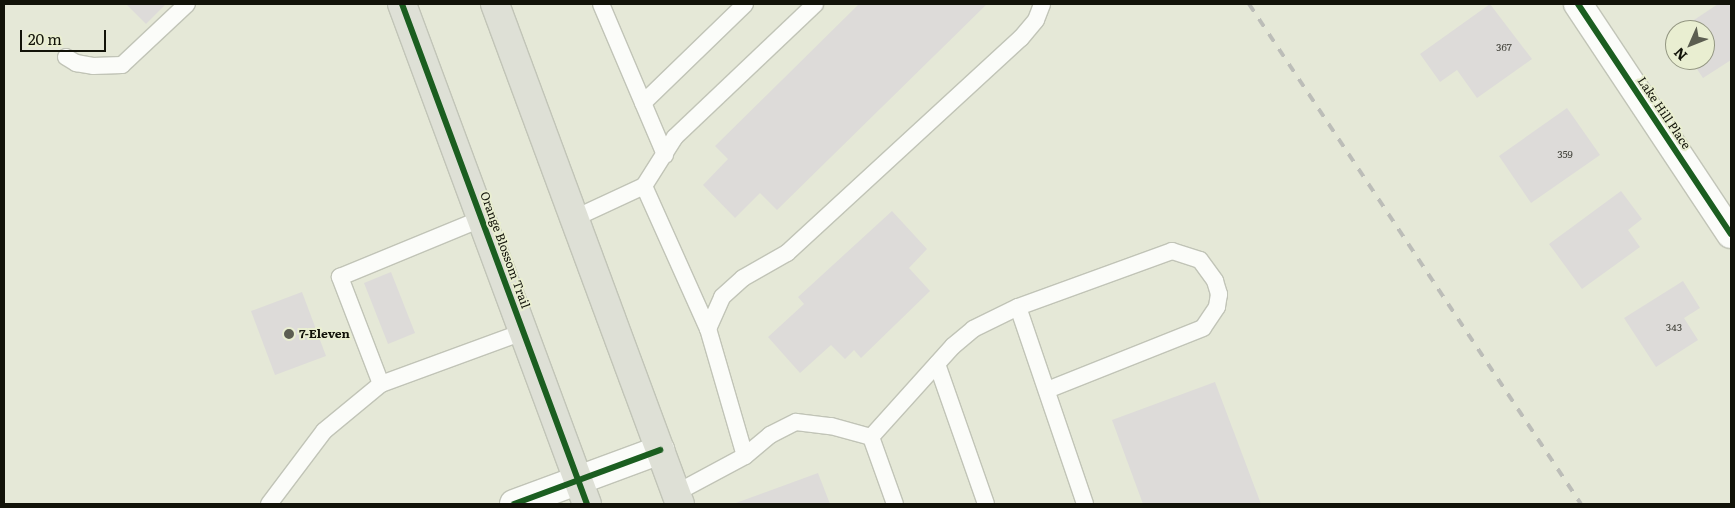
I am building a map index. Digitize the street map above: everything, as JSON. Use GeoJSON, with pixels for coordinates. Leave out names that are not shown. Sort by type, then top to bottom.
{"type":"FeatureCollection","features":[{"type":"Feature","properties":{"kind":"main road","name":"Orange Blossom Trail"},"geometry":{"type":"LineString","coordinates":[[402,4],[582,493]]}},
{"type":"Feature","properties":{"kind":"main road"},"geometry":{"type":"LineString","coordinates":[[497,4],[678,499]]}},
{"type":"Feature","properties":{"kind":"street","name":"Lake Hill Place"},"geometry":{"type":"LineString","coordinates":[[1578,4],[1731,234]]}},
{"type":"Feature","properties":{"kind":"street"},"geometry":{"type":"LineString","coordinates":[[514,504],[582,493],[660,450]]}},
{"type":"Feature","properties":{"kind":"lane"},"geometry":{"type":"LineString","coordinates":[[66,57],[84,64],[122,64],[187,4]]}},
{"type":"Feature","properties":{"kind":"lane"},"geometry":{"type":"LineString","coordinates":[[602,4],[665,155]]}},
{"type":"Feature","properties":{"kind":"lane"},"geometry":{"type":"LineString","coordinates":[[643,103],[745,4]]}},
{"type":"Feature","properties":{"kind":"lane"},"geometry":{"type":"LineString","coordinates":[[575,218],[644,186],[675,137],[815,4]]}},
{"type":"Feature","properties":{"kind":"lane"},"geometry":{"type":"LineString","coordinates":[[708,329],[722,297],[743,278],[787,253],[802,240],[1021,38],[1036,20],[1042,4]]}},
{"type":"Feature","properties":{"kind":"lane"},"geometry":{"type":"LineString","coordinates":[[644,186],[708,329],[745,456]]}},
{"type":"Feature","properties":{"kind":"lane"},"geometry":{"type":"LineString","coordinates":[[381,384],[340,277],[481,219]]}},
{"type":"Feature","properties":{"kind":"lane"},"geometry":{"type":"LineString","coordinates":[[871,437],[973,329],[1018,306],[1172,251],[1200,260],[1215,281],[1219,294],[1217,307],[1203,328],[1046,390]]}},
{"type":"Feature","properties":{"kind":"lane"},"geometry":{"type":"LineString","coordinates":[[1018,306],[1085,504]]}},
{"type":"Feature","properties":{"kind":"lane"},"geometry":{"type":"LineString","coordinates":[[269,504],[324,431],[381,384],[523,332]]}},
{"type":"Feature","properties":{"kind":"lane"},"geometry":{"type":"LineString","coordinates":[[938,364],[986,504]]}},
{"type":"Feature","properties":{"kind":"lane"},"geometry":{"type":"LineString","coordinates":[[678,499],[745,456],[770,435],[796,422],[830,426],[871,437]]}},
{"type":"Feature","properties":{"kind":"lane"},"geometry":{"type":"LineString","coordinates":[[871,437],[895,504]]}},
{"type":"Feature","properties":{"kind":"building"},"geometry":{"type":"Polygon","coordinates":[[[126,4],[166,4],[146,24],[126,4]]]}},
{"type":"Feature","properties":{"kind":"building"},"geometry":{"type":"Polygon","coordinates":[[[859,4],[987,4],[777,210],[760,193],[735,218],[703,185],[728,159],[715,146],[859,4]]]}},
{"type":"Feature","properties":{"kind":"building"},"geometry":{"type":"Polygon","coordinates":[[[1490,4],[1532,59],[1477,98],[1457,70],[1440,82],[1420,54],[1490,4]]]}},
{"type":"Feature","properties":{"kind":"building"},"geometry":{"type":"Polygon","coordinates":[[[1718,4],[1731,4],[1731,60],[1703,78],[1698,70],[1715,70],[1715,20],[1694,20],[1718,4]]]}},
{"type":"Feature","properties":{"kind":"building"},"geometry":{"type":"Polygon","coordinates":[[[1567,108],[1600,155],[1531,203],[1499,156],[1567,108]]]}},
{"type":"Feature","properties":{"kind":"building"},"geometry":{"type":"Polygon","coordinates":[[[1621,191],[1642,219],[1628,230],[1640,247],[1582,289],[1549,244],[1621,191]]]}},
{"type":"Feature","properties":{"kind":"building"},"geometry":{"type":"Polygon","coordinates":[[[892,211],[927,249],[909,268],[930,291],[861,358],[854,350],[845,359],[831,345],[800,373],[768,337],[804,304],[798,297],[892,211]]]}},
{"type":"Feature","properties":{"kind":"building"},"geometry":{"type":"Polygon","coordinates":[[[391,272],[415,333],[388,344],[364,283],[391,272]]]}},
{"type":"Feature","properties":{"kind":"building"},"geometry":{"type":"Polygon","coordinates":[[[1683,281],[1700,308],[1684,318],[1698,340],[1656,367],[1624,318],[1683,281]]]}},
{"type":"Feature","properties":{"kind":"building","name":"7-Eleven"},"geometry":{"type":"Polygon","coordinates":[[[302,292],[326,356],[275,375],[251,311],[302,292]]]}},
{"type":"Feature","properties":{"kind":"building"},"geometry":{"type":"Polygon","coordinates":[[[1215,382],[1261,504],[1143,504],[1112,420],[1215,382]]]}},
{"type":"Feature","properties":{"kind":"building"},"geometry":{"type":"Polygon","coordinates":[[[818,473],[830,504],[733,504],[818,473]]]}},
{"type":"Feature","properties":{"kind":"railway"},"geometry":{"type":"LineString","coordinates":[[1249,4],[1581,504]]}},
{"type":"Feature","properties":{"kind":"cycle path"},"geometry":{"type":"LineString","coordinates":[[402,4],[587,504]]}},
{"type":"Feature","properties":{"kind":"cycle path"},"geometry":{"type":"LineString","coordinates":[[1578,4],[1731,234]]}},
{"type":"Feature","properties":{"kind":"cycle path"},"geometry":{"type":"LineString","coordinates":[[514,504],[660,450]]}},
{"type":"Feature","properties":{"kind":"place","name":"7-Eleven"},"geometry":{"type":"Point","coordinates":[289,334]}}]}
